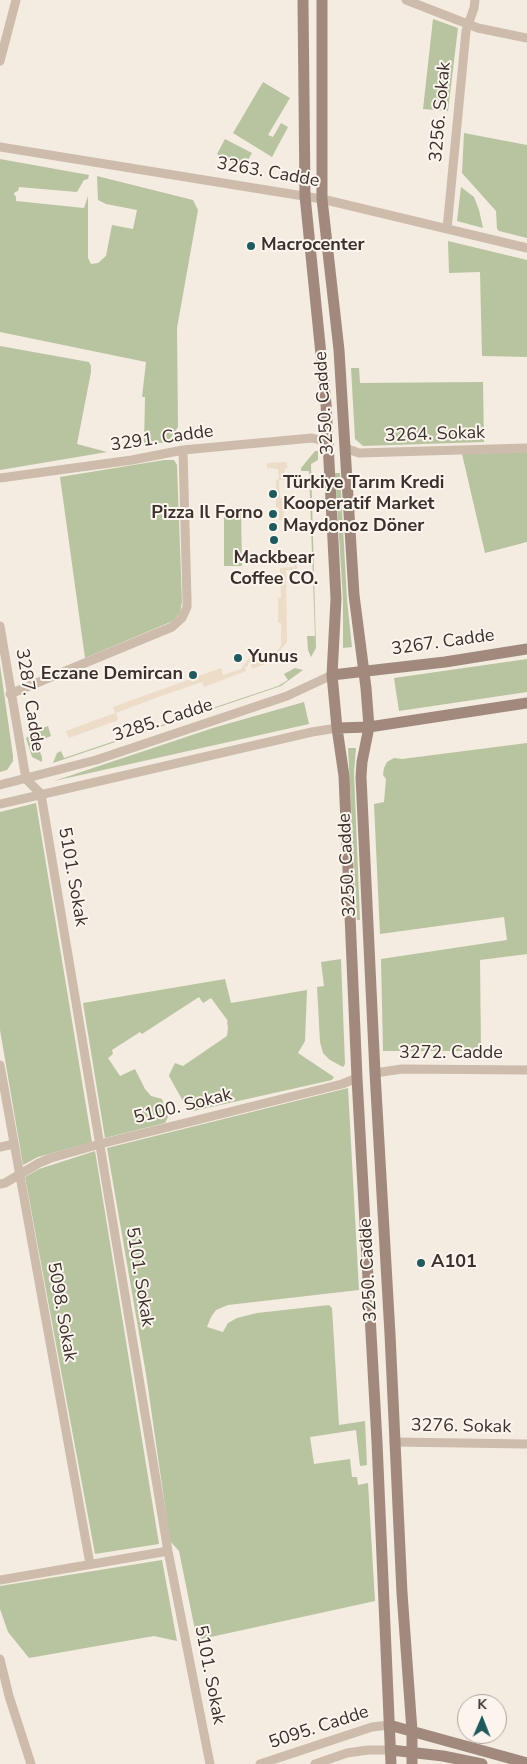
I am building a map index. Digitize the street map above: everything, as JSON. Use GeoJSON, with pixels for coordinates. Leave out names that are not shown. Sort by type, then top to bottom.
{"type":"FeatureCollection","features":[{"type":"Feature","properties":{"kind":"street"},"geometry":{"type":"LineString","coordinates":[[0,61],[16,0]]}},
{"type":"Feature","properties":{"kind":"street","name":"3250. Cadde"},"geometry":{"type":"LineString","coordinates":[[303,0],[305,196],[326,404],[336,599],[332,675],[344,776],[391,1764]]}},
{"type":"Feature","properties":{"kind":"street","name":"3250. Cadde"},"geometry":{"type":"LineString","coordinates":[[322,0],[322,199],[339,350],[354,595],[369,727],[361,777],[402,1593],[412,1730],[412,1764]]}},
{"type":"Feature","properties":{"kind":"street"},"geometry":{"type":"LineString","coordinates":[[406,0],[478,28],[527,38]]}},
{"type":"Feature","properties":{"kind":"street","name":"3256. Sokak"},"geometry":{"type":"LineString","coordinates":[[447,229],[466,31],[475,0]]}},
{"type":"Feature","properties":{"kind":"street","name":"3263. Cadde"},"geometry":{"type":"LineString","coordinates":[[0,146],[322,199],[527,248]]}},
{"type":"Feature","properties":{"kind":"street","name":"3291. Cadde"},"geometry":{"type":"LineString","coordinates":[[0,478],[132,460],[183,450],[312,438],[328,442]]}},
{"type":"Feature","properties":{"kind":"street"},"geometry":{"type":"LineString","coordinates":[[328,442],[346,448]]}},
{"type":"Feature","properties":{"kind":"street","name":"3264. Sokak"},"geometry":{"type":"LineString","coordinates":[[346,448],[359,453],[527,448]]}},
{"type":"Feature","properties":{"kind":"street"},"geometry":{"type":"LineString","coordinates":[[10,694],[172,627],[182,618],[187,607],[183,450]]}},
{"type":"Feature","properties":{"kind":"street","name":"3287. Cadde"},"geometry":{"type":"LineString","coordinates":[[0,626],[10,694],[26,779]]}},
{"type":"Feature","properties":{"kind":"street","name":"3267. Cadde"},"geometry":{"type":"LineString","coordinates":[[332,675],[445,662],[527,649]]}},
{"type":"Feature","properties":{"kind":"street","name":"3285. Cadde"},"geometry":{"type":"LineString","coordinates":[[0,785],[96,760],[287,696],[332,675]]}},
{"type":"Feature","properties":{"kind":"street"},"geometry":{"type":"LineString","coordinates":[[0,804],[302,734],[337,728],[369,727],[527,703]]}},
{"type":"Feature","properties":{"kind":"street"},"geometry":{"type":"LineString","coordinates":[[26,779],[41,794]]}},
{"type":"Feature","properties":{"kind":"street","name":"5101. Sokak"},"geometry":{"type":"LineString","coordinates":[[41,794],[168,1551],[210,1764]]}},
{"type":"Feature","properties":{"kind":"street","name":"5098. Sokak"},"geometry":{"type":"LineString","coordinates":[[0,1065],[90,1564]]}},
{"type":"Feature","properties":{"kind":"street","name":"3272. Cadde"},"geometry":{"type":"LineString","coordinates":[[375,1072],[402,1069],[527,1070]]}},
{"type":"Feature","properties":{"kind":"street"},"geometry":{"type":"LineString","coordinates":[[357,1078],[375,1072]]}},
{"type":"Feature","properties":{"kind":"street","name":"5100. Sokak"},"geometry":{"type":"LineString","coordinates":[[0,1184],[39,1163],[100,1144],[342,1084],[357,1078]]}},
{"type":"Feature","properties":{"kind":"street"},"geometry":{"type":"LineString","coordinates":[[0,1147],[14,1144]]}},
{"type":"Feature","properties":{"kind":"street"},"geometry":{"type":"LineString","coordinates":[[377,1442],[394,1442]]}},
{"type":"Feature","properties":{"kind":"street","name":"3276. Sokak"},"geometry":{"type":"LineString","coordinates":[[394,1442],[527,1444]]}},
{"type":"Feature","properties":{"kind":"street"},"geometry":{"type":"LineString","coordinates":[[0,1580],[168,1551]]}},
{"type":"Feature","properties":{"kind":"street"},"geometry":{"type":"LineString","coordinates":[[0,1659],[4,1697],[31,1764]]}},
{"type":"Feature","properties":{"kind":"street"},"geometry":{"type":"LineString","coordinates":[[389,1725],[527,1763]]}},
{"type":"Feature","properties":{"kind":"street","name":"5095. Cadde"},"geometry":{"type":"LineString","coordinates":[[260,1764],[372,1727],[389,1725]]}},
{"type":"Feature","properties":{"kind":"street","name":"5095. Cadde"},"geometry":{"type":"LineString","coordinates":[[315,1764],[347,1753],[368,1750],[391,1750]]}},
{"type":"Feature","properties":{"kind":"street"},"geometry":{"type":"LineString","coordinates":[[391,1750],[461,1758],[482,1764]]}},
{"type":"Feature","properties":{"kind":"green space"},"geometry":{"type":"Polygon","coordinates":[[[433,19],[458,28],[448,111],[423,109],[433,19]]]}},
{"type":"Feature","properties":{"kind":"green space"},"geometry":{"type":"Polygon","coordinates":[[[263,82],[290,98],[268,135],[273,137],[281,123],[288,127],[272,157],[233,133],[263,82]]]}},
{"type":"Feature","properties":{"kind":"green space"},"geometry":{"type":"Polygon","coordinates":[[[464,133],[527,145],[527,238],[497,229],[496,211],[462,173],[464,133]]]}},
{"type":"Feature","properties":{"kind":"green space"},"geometry":{"type":"Polygon","coordinates":[[[225,139],[252,153],[243,169],[217,154],[225,139]]]}},
{"type":"Feature","properties":{"kind":"green space"},"geometry":{"type":"Polygon","coordinates":[[[0,159],[89,175],[77,192],[19,187],[18,191],[14,194],[16,201],[84,208],[88,196],[88,258],[91,264],[98,263],[106,256],[112,225],[133,229],[137,210],[106,204],[98,200],[97,176],[193,200],[198,210],[177,328],[178,427],[168,442],[144,445],[145,397],[142,397],[146,362],[0,332],[0,159]]]}},
{"type":"Feature","properties":{"kind":"green space"},"geometry":{"type":"Polygon","coordinates":[[[461,187],[474,197],[483,228],[457,221],[461,187]]]}},
{"type":"Feature","properties":{"kind":"green space"},"geometry":{"type":"Polygon","coordinates":[[[448,241],[527,260],[527,357],[482,356],[480,272],[449,273],[448,241]]]}},
{"type":"Feature","properties":{"kind":"green space"},"geometry":{"type":"Polygon","coordinates":[[[0,346],[89,362],[91,372],[77,444],[107,452],[0,470],[0,346]]]}},
{"type":"Feature","properties":{"kind":"green space"},"geometry":{"type":"Polygon","coordinates":[[[351,368],[359,368],[360,383],[483,382],[484,442],[363,446],[355,439],[351,368]]]}},
{"type":"Feature","properties":{"kind":"green space"},"geometry":{"type":"Polygon","coordinates":[[[315,451],[318,451],[318,460],[311,464],[316,648],[311,657],[308,650],[307,636],[315,636],[309,471],[301,471],[301,468],[315,451]]]}},
{"type":"Feature","properties":{"kind":"green space"},"geometry":{"type":"Polygon","coordinates":[[[527,452],[527,542],[485,553],[462,454],[527,452]]]}},
{"type":"Feature","properties":{"kind":"green space"},"geometry":{"type":"Polygon","coordinates":[[[174,460],[177,465],[182,602],[180,613],[173,621],[85,658],[60,477],[174,460]]]}},
{"type":"Feature","properties":{"kind":"green space"},"geometry":{"type":"Polygon","coordinates":[[[335,473],[340,473],[347,600],[352,647],[343,648],[343,600],[335,473]]]}},
{"type":"Feature","properties":{"kind":"green space"},"geometry":{"type":"Polygon","coordinates":[[[224,511],[241,511],[242,566],[224,566],[224,511]]]}},
{"type":"Feature","properties":{"kind":"green space"},"geometry":{"type":"Polygon","coordinates":[[[527,659],[527,692],[399,711],[394,678],[527,659]]]}},
{"type":"Feature","properties":{"kind":"green space"},"geometry":{"type":"Polygon","coordinates":[[[0,665],[13,761],[7,770],[0,772],[0,665]]]}},
{"type":"Feature","properties":{"kind":"green space"},"geometry":{"type":"Polygon","coordinates":[[[295,668],[303,670],[281,686],[53,763],[57,753],[61,751],[64,758],[278,686],[288,680],[284,674],[295,668]]]}},
{"type":"Feature","properties":{"kind":"green space"},"geometry":{"type":"Polygon","coordinates":[[[304,702],[309,724],[54,781],[213,728],[304,702]]]}},
{"type":"Feature","properties":{"kind":"green space"},"geometry":{"type":"Polygon","coordinates":[[[48,726],[51,736],[36,742],[42,762],[32,757],[26,738],[33,732],[48,726]]]}},
{"type":"Feature","properties":{"kind":"green space"},"geometry":{"type":"Polygon","coordinates":[[[527,743],[527,954],[480,960],[481,1051],[383,1051],[381,959],[507,940],[504,917],[380,934],[374,804],[384,802],[386,779],[383,775],[384,768],[387,762],[394,758],[402,759],[527,743]]]}},
{"type":"Feature","properties":{"kind":"green space"},"geometry":{"type":"Polygon","coordinates":[[[348,748],[356,748],[354,773],[360,920],[357,920],[348,748]]]}},
{"type":"Feature","properties":{"kind":"green space"},"geometry":{"type":"Polygon","coordinates":[[[36,803],[92,1142],[38,1157],[23,1165],[0,1030],[0,812],[36,803]]]}},
{"type":"Feature","properties":{"kind":"green space"},"geometry":{"type":"Polygon","coordinates":[[[341,959],[345,1064],[343,1067],[330,1060],[323,1053],[320,1042],[317,987],[324,986],[321,962],[341,959]]]}},
{"type":"Feature","properties":{"kind":"green space"},"geometry":{"type":"Polygon","coordinates":[[[225,979],[231,1003],[307,990],[305,1041],[298,1053],[334,1077],[332,1080],[189,1112],[169,1076],[170,1073],[175,1063],[183,1066],[227,1036],[228,1028],[228,1021],[211,998],[203,1003],[199,997],[142,1034],[140,1032],[112,1050],[113,1054],[108,1058],[120,1076],[135,1069],[145,1089],[151,1096],[162,1099],[168,1117],[165,1123],[105,1138],[83,1003],[225,979]]]}},
{"type":"Feature","properties":{"kind":"green space"},"geometry":{"type":"Polygon","coordinates":[[[348,1088],[359,1290],[228,1305],[216,1310],[207,1327],[223,1332],[228,1323],[237,1318],[257,1313],[329,1305],[332,1308],[339,1425],[365,1421],[367,1465],[360,1466],[356,1430],[310,1437],[314,1464],[350,1459],[352,1477],[357,1477],[358,1485],[368,1483],[375,1601],[197,1640],[179,1551],[170,1541],[146,1374],[107,1148],[348,1088]]]}},
{"type":"Feature","properties":{"kind":"green space"},"geometry":{"type":"Polygon","coordinates":[[[95,1151],[159,1544],[95,1554],[25,1177],[39,1169],[95,1151]]]}},
{"type":"Feature","properties":{"kind":"green space"},"geometry":{"type":"Polygon","coordinates":[[[162,1560],[177,1641],[154,1636],[29,1658],[8,1632],[0,1609],[0,1586],[162,1560]]]}},
{"type":"Feature","properties":{"kind":"shaded area"},"geometry":{"type":"Polygon","coordinates":[[[286,462],[288,468],[285,468],[285,480],[279,480],[280,498],[283,498],[284,520],[279,520],[279,508],[276,507],[276,480],[279,479],[278,469],[267,468],[267,463],[286,462]]]}},
{"type":"Feature","properties":{"kind":"shaded area"},"geometry":{"type":"Polygon","coordinates":[[[284,558],[284,562],[297,561],[297,570],[286,570],[287,642],[270,662],[252,669],[251,662],[245,667],[246,671],[204,687],[202,682],[158,697],[116,713],[118,720],[69,738],[66,731],[115,713],[113,707],[221,668],[223,675],[241,669],[249,658],[251,661],[276,652],[281,646],[281,623],[278,623],[278,598],[281,598],[280,568],[294,567],[294,564],[280,564],[280,559],[284,558]]]}},
{"type":"Feature","properties":{"kind":"place","name":"Macrocenter"},"geometry":{"type":"Point","coordinates":[251,246]}},
{"type":"Feature","properties":{"kind":"place","name":"Türkiye Tarım Kredi Kooperatif Market"},"geometry":{"type":"Point","coordinates":[273,494]}},
{"type":"Feature","properties":{"kind":"place","name":"Pizza Il Forno"},"geometry":{"type":"Point","coordinates":[273,514]}},
{"type":"Feature","properties":{"kind":"place","name":"Maydonoz Döner"},"geometry":{"type":"Point","coordinates":[273,527]}},
{"type":"Feature","properties":{"kind":"place","name":"Mackbear Coffee CO."},"geometry":{"type":"Point","coordinates":[274,540]}},
{"type":"Feature","properties":{"kind":"place","name":"Yunus"},"geometry":{"type":"Point","coordinates":[238,658]}},
{"type":"Feature","properties":{"kind":"place","name":"Eczane Demircan"},"geometry":{"type":"Point","coordinates":[193,675]}},
{"type":"Feature","properties":{"kind":"place","name":"A101"},"geometry":{"type":"Point","coordinates":[421,1263]}}]}
